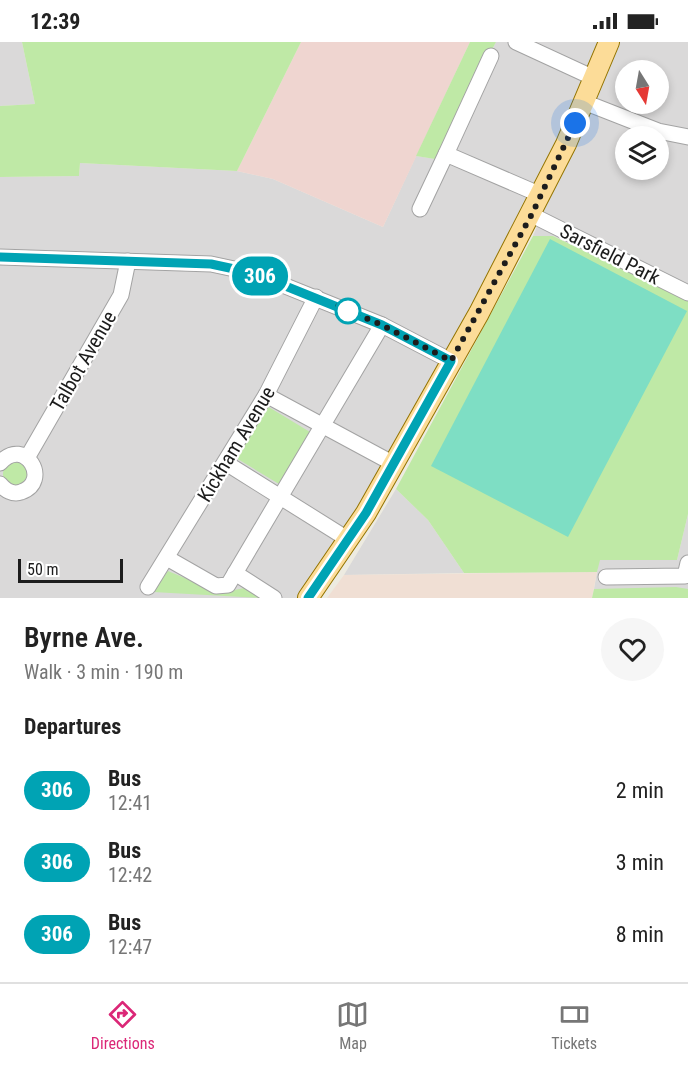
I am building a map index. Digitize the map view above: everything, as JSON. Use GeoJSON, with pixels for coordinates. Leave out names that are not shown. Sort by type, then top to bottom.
{"type":"FeatureCollection","features":[{"type":"Feature","properties":{"kind":"main road"},"geometry":{"type":"LineString","coordinates":[[308,598],[349,540],[394,464],[532,214],[609,42]]}},
{"type":"Feature","properties":{"kind":"street"},"geometry":{"type":"LineString","coordinates":[[516,42],[594,78]]}},
{"type":"Feature","properties":{"kind":"street"},"geometry":{"type":"LineString","coordinates":[[420,209],[491,56]]}},
{"type":"Feature","properties":{"kind":"street"},"geometry":{"type":"LineString","coordinates":[[584,102],[658,131],[688,137]]}},
{"type":"Feature","properties":{"kind":"street"},"geometry":{"type":"LineString","coordinates":[[446,154],[541,195]]}},
{"type":"Feature","properties":{"kind":"street","name":"Sarsfield Park"},"geometry":{"type":"LineString","coordinates":[[532,214],[688,294]]}},
{"type":"Feature","properties":{"kind":"street"},"geometry":{"type":"LineString","coordinates":[[0,257],[211,264],[253,273],[382,325],[451,361]]}},
{"type":"Feature","properties":{"kind":"street","name":"Talbot Avenue"},"geometry":{"type":"LineString","coordinates":[[27,458],[121,295],[128,261]]}},
{"type":"Feature","properties":{"kind":"street","name":"Kickham Avenue"},"geometry":{"type":"LineString","coordinates":[[148,586],[266,395],[316,297]]}},
{"type":"Feature","properties":{"kind":"street"},"geometry":{"type":"LineString","coordinates":[[167,558],[216,586],[228,585],[382,325]]}},
{"type":"Feature","properties":{"kind":"street"},"geometry":{"type":"LineString","coordinates":[[266,395],[394,464]]}},
{"type":"Feature","properties":{"kind":"street"},"geometry":{"type":"LineString","coordinates":[[0,463],[9,456],[27,458],[35,473],[28,489],[14,493],[0,484]]}},
{"type":"Feature","properties":{"kind":"street"},"geometry":{"type":"LineString","coordinates":[[226,463],[349,540]]}},
{"type":"Feature","properties":{"kind":"street"},"geometry":{"type":"LineString","coordinates":[[606,577],[687,572]]}},
{"type":"Feature","properties":{"kind":"street"},"geometry":{"type":"LineString","coordinates":[[235,573],[274,598]]}},
{"type":"Feature","properties":{"kind":"shaded area"},"geometry":{"type":"Polygon","coordinates":[[[0,42],[22,42],[35,104],[0,106],[0,42]]]}},
{"type":"Feature","properties":{"kind":"shaded area"},"geometry":{"type":"Polygon","coordinates":[[[301,42],[470,42],[383,227],[273,179],[237,171],[301,42]]]}},
{"type":"Feature","properties":{"kind":"shaded area"},"geometry":{"type":"Polygon","coordinates":[[[496,42],[603,42],[542,185],[336,547],[298,598],[0,598],[0,177],[79,176],[80,163],[237,171],[273,179],[383,227],[416,156],[436,159],[496,42]]]}},
{"type":"Feature","properties":{"kind":"shaded area"},"geometry":{"type":"Polygon","coordinates":[[[614,42],[688,42],[688,300],[553,236],[533,236],[614,42]]]}},
{"type":"Feature","properties":{"kind":"shaded area"},"geometry":{"type":"Polygon","coordinates":[[[396,489],[428,520],[464,573],[344,575],[396,489]]]}},
{"type":"Feature","properties":{"kind":"shaded area"},"geometry":{"type":"Polygon","coordinates":[[[688,514],[688,589],[594,589],[599,560],[677,560],[688,514]]]}},
{"type":"Feature","properties":{"kind":"shaded area"},"geometry":{"type":"Polygon","coordinates":[[[597,572],[592,598],[327,598],[344,575],[597,572]]]}},
{"type":"Feature","properties":{"kind":"green space"},"geometry":{"type":"Polygon","coordinates":[[[22,42],[301,42],[237,171],[80,163],[79,176],[0,177],[0,106],[35,104],[22,42]]]}},
{"type":"Feature","properties":{"kind":"green space"},"geometry":{"type":"Polygon","coordinates":[[[470,42],[496,42],[435,159],[416,156],[470,42]]]}},
{"type":"Feature","properties":{"kind":"green space"},"geometry":{"type":"Polygon","coordinates":[[[533,236],[553,236],[688,300],[688,514],[677,560],[600,560],[597,572],[464,573],[428,520],[396,489],[533,236]]]}},
{"type":"Feature","properties":{"kind":"green space"},"geometry":{"type":"Polygon","coordinates":[[[550,239],[687,311],[568,537],[431,466],[550,239]]]}},
{"type":"Feature","properties":{"kind":"green space"},"geometry":{"type":"Polygon","coordinates":[[[267,406],[310,432],[279,484],[236,458],[267,406]]]}},
{"type":"Feature","properties":{"kind":"green space"},"geometry":{"type":"Polygon","coordinates":[[[15,462],[24,465],[27,474],[24,483],[15,486],[6,483],[3,474],[6,465],[15,462]]]}},
{"type":"Feature","properties":{"kind":"green space"},"geometry":{"type":"Polygon","coordinates":[[[168,571],[221,593],[244,588],[262,598],[153,592],[168,571]]]}},
{"type":"Feature","properties":{"kind":"green space"},"geometry":{"type":"Polygon","coordinates":[[[676,587],[688,589],[688,598],[592,598],[594,589],[676,587]]]}},
{"type":"Feature","properties":{"kind":"bus line","name":"306"},"geometry":{"type":"LineString","coordinates":[[0,257],[211,264],[253,273],[382,325],[451,361],[366,513],[308,598]]}},
{"type":"Feature","properties":{"kind":"route"},"geometry":{"type":"LineString","coordinates":[[348,311],[338,306],[382,325],[451,361],[532,214],[575,123]]}}]}
